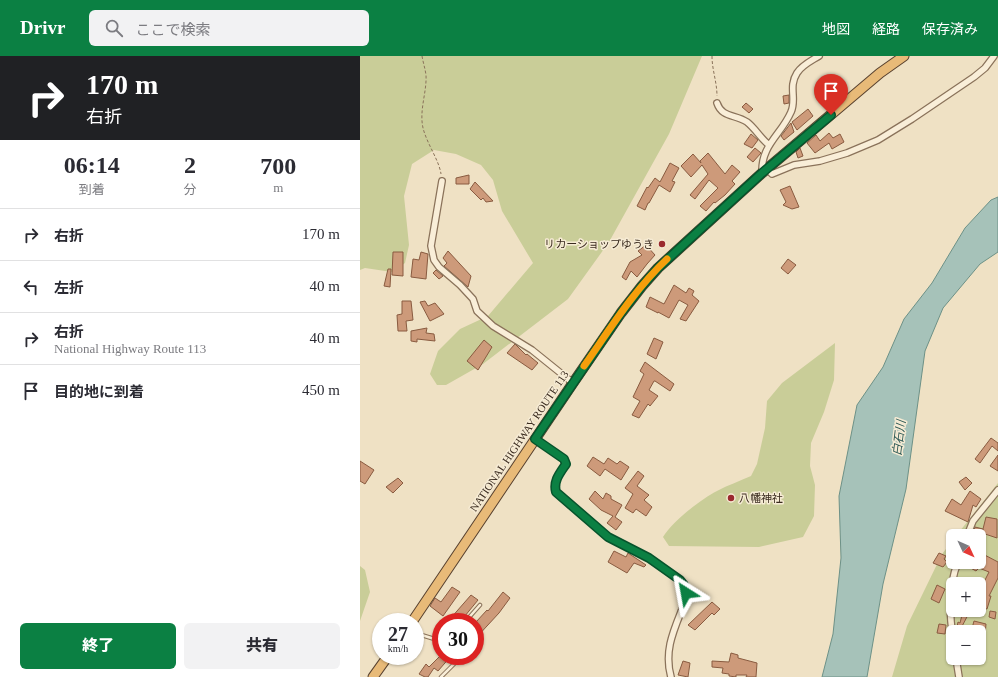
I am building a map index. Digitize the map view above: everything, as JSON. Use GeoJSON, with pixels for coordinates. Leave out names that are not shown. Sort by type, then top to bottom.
{"type":"FeatureCollection","features":[{"type":"Feature","properties":{"kind":"highway","name":"NATIONAL HIGHWAY ROUTE 113"},"geometry":{"type":"LineString","coordinates":[[418,613],[573,383],[621,313],[642,286],[658,268],[764,171],[880,73],[904,56]]}},
{"type":"Feature","properties":{"kind":"highway"},"geometry":{"type":"LineString","coordinates":[[373,677],[382,665]]}},
{"type":"Feature","properties":{"kind":"street"},"geometry":{"type":"LineString","coordinates":[[819,56],[803,65],[793,80],[792,110],[788,119],[769,146],[762,161],[764,171],[772,174],[794,165],[820,161],[847,153],[878,140],[974,77],[985,68],[994,56]]}},
{"type":"Feature","properties":{"kind":"street"},"geometry":{"type":"LineString","coordinates":[[717,103],[719,109],[723,113],[736,116],[748,122],[769,146]]}},
{"type":"Feature","properties":{"kind":"street"},"geometry":{"type":"LineString","coordinates":[[442,181],[432,246],[434,260],[439,267],[460,285],[473,299],[477,311],[493,326],[532,350],[573,383]]}},
{"type":"Feature","properties":{"kind":"street"},"geometry":{"type":"LineString","coordinates":[[535,439],[564,459],[566,464],[556,480],[554,486],[556,492],[608,537],[649,558],[680,580],[684,585],[686,598],[670,641],[668,659],[671,677]]}},
{"type":"Feature","properties":{"kind":"street"},"geometry":{"type":"LineString","coordinates":[[970,529],[973,521],[998,490]]}},
{"type":"Feature","properties":{"kind":"street"},"geometry":{"type":"LineString","coordinates":[[951,625],[950,596],[956,569]]}},
{"type":"Feature","properties":{"kind":"street"},"geometry":{"type":"LineString","coordinates":[[957,665],[959,677]]}},
{"type":"Feature","properties":{"kind":"lane"},"geometry":{"type":"LineString","coordinates":[[472,613],[480,604]]}},
{"type":"Feature","properties":{"kind":"lane"},"geometry":{"type":"LineString","coordinates":[[441,677],[453,665]]}},
{"type":"Feature","properties":{"kind":"path"},"geometry":{"type":"LineString","coordinates":[[422,56],[426,75],[421,117],[429,146],[440,168],[442,181]]}},
{"type":"Feature","properties":{"kind":"path"},"geometry":{"type":"LineString","coordinates":[[712,56],[713,71],[717,85],[717,103]]}},
{"type":"Feature","properties":{"kind":"green space"},"geometry":{"type":"Polygon","coordinates":[[[360,56],[702,56],[669,134],[609,242],[568,299],[483,364],[446,385],[437,385],[430,374],[438,351],[460,329],[488,316],[533,263],[502,211],[493,180],[481,165],[456,154],[434,150],[412,164],[404,196],[409,245],[405,263],[392,272],[365,268],[360,270],[360,56]]]}},
{"type":"Feature","properties":{"kind":"green space"},"geometry":{"type":"Polygon","coordinates":[[[835,343],[834,380],[824,412],[811,443],[810,466],[815,485],[814,516],[803,537],[759,547],[669,546],[663,537],[687,511],[717,491],[751,476],[757,464],[765,428],[767,401],[782,383],[835,343]]]}},
{"type":"Feature","properties":{"kind":"green space"},"geometry":{"type":"Polygon","coordinates":[[[998,483],[998,677],[892,677],[907,626],[942,554],[946,549],[946,569],[986,569],[986,529],[962,529],[998,483]]]}},
{"type":"Feature","properties":{"kind":"green space"},"geometry":{"type":"Polygon","coordinates":[[[360,566],[365,570],[370,592],[360,621],[360,566]]]}},
{"type":"Feature","properties":{"kind":"water","name":"白石川"},"geometry":{"type":"Polygon","coordinates":[[[998,197],[998,252],[980,264],[943,308],[925,351],[906,489],[883,584],[867,677],[822,677],[833,634],[841,558],[839,496],[857,405],[883,367],[904,319],[932,283],[965,228],[991,200],[998,197]]]}},
{"type":"Feature","properties":{"kind":"building"},"geometry":{"type":"Polygon","coordinates":[[[789,95],[789,103],[784,104],[783,96],[789,95]]]}},
{"type":"Feature","properties":{"kind":"building"},"geometry":{"type":"Polygon","coordinates":[[[746,103],[753,109],[749,113],[742,107],[746,103]]]}},
{"type":"Feature","properties":{"kind":"building"},"geometry":{"type":"Polygon","coordinates":[[[808,109],[813,116],[797,130],[792,122],[808,109]]]}},
{"type":"Feature","properties":{"kind":"building"},"geometry":{"type":"Polygon","coordinates":[[[791,123],[794,132],[784,140],[781,136],[791,123]]]}},
{"type":"Feature","properties":{"kind":"building"},"geometry":{"type":"Polygon","coordinates":[[[829,133],[833,138],[840,134],[844,142],[832,149],[829,143],[815,153],[807,143],[816,135],[820,141],[829,133]]]}},
{"type":"Feature","properties":{"kind":"building"},"geometry":{"type":"Polygon","coordinates":[[[751,134],[758,140],[752,148],[744,144],[751,134]]]}},
{"type":"Feature","properties":{"kind":"building"},"geometry":{"type":"Polygon","coordinates":[[[755,148],[761,153],[753,162],[747,157],[755,148]]]}},
{"type":"Feature","properties":{"kind":"building"},"geometry":{"type":"Polygon","coordinates":[[[800,148],[803,156],[798,158],[796,152],[800,148]]]}},
{"type":"Feature","properties":{"kind":"building"},"geometry":{"type":"Polygon","coordinates":[[[708,153],[725,174],[732,165],[740,172],[732,181],[735,184],[725,195],[715,203],[714,202],[706,211],[700,206],[718,188],[709,180],[695,199],[690,195],[708,174],[702,165],[691,177],[681,166],[693,154],[701,163],[700,161],[708,153]]]}},
{"type":"Feature","properties":{"kind":"building"},"geometry":{"type":"Polygon","coordinates":[[[670,163],[679,168],[672,181],[675,182],[670,192],[659,185],[645,210],[637,206],[647,187],[648,188],[655,178],[660,182],[670,163]]]}},
{"type":"Feature","properties":{"kind":"building"},"geometry":{"type":"Polygon","coordinates":[[[469,175],[469,184],[456,184],[456,178],[469,175]]]}},
{"type":"Feature","properties":{"kind":"building"},"geometry":{"type":"Polygon","coordinates":[[[475,182],[493,201],[486,202],[483,198],[481,200],[470,189],[475,182]]]}},
{"type":"Feature","properties":{"kind":"building"},"geometry":{"type":"Polygon","coordinates":[[[790,186],[799,207],[792,209],[783,205],[786,202],[780,190],[790,186]]]}},
{"type":"Feature","properties":{"kind":"building"},"geometry":{"type":"Polygon","coordinates":[[[646,245],[655,255],[637,277],[631,271],[626,280],[622,277],[630,262],[642,255],[638,251],[646,245]]]}},
{"type":"Feature","properties":{"kind":"building"},"geometry":{"type":"Polygon","coordinates":[[[448,251],[471,276],[468,287],[444,266],[447,263],[443,258],[448,251]]]}},
{"type":"Feature","properties":{"kind":"building"},"geometry":{"type":"Polygon","coordinates":[[[393,252],[403,252],[403,276],[392,275],[393,252]]]}},
{"type":"Feature","properties":{"kind":"building"},"geometry":{"type":"Polygon","coordinates":[[[421,252],[428,254],[426,279],[411,277],[413,259],[419,260],[421,252]]]}},
{"type":"Feature","properties":{"kind":"building"},"geometry":{"type":"Polygon","coordinates":[[[788,259],[796,265],[788,274],[781,268],[788,259]]]}},
{"type":"Feature","properties":{"kind":"building"},"geometry":{"type":"Polygon","coordinates":[[[388,269],[391,269],[390,287],[384,286],[388,269]]]}},
{"type":"Feature","properties":{"kind":"building"},"geometry":{"type":"Polygon","coordinates":[[[436,270],[443,276],[439,279],[433,273],[436,270]]]}},
{"type":"Feature","properties":{"kind":"building"},"geometry":{"type":"Polygon","coordinates":[[[674,285],[686,293],[689,288],[694,291],[692,295],[699,301],[686,321],[680,319],[688,305],[679,300],[669,318],[646,307],[650,297],[664,304],[674,285]]]}},
{"type":"Feature","properties":{"kind":"building"},"geometry":{"type":"Polygon","coordinates":[[[402,301],[411,301],[413,320],[406,321],[407,331],[398,331],[397,315],[402,314],[402,301]]]}},
{"type":"Feature","properties":{"kind":"building"},"geometry":{"type":"Polygon","coordinates":[[[425,301],[428,306],[435,303],[444,314],[430,321],[420,302],[425,301]]]}},
{"type":"Feature","properties":{"kind":"building"},"geometry":{"type":"Polygon","coordinates":[[[427,328],[426,333],[434,334],[435,341],[417,339],[417,342],[411,341],[411,331],[427,328]]]}},
{"type":"Feature","properties":{"kind":"building"},"geometry":{"type":"Polygon","coordinates":[[[654,338],[663,342],[656,359],[647,354],[654,338]]]}},
{"type":"Feature","properties":{"kind":"building"},"geometry":{"type":"Polygon","coordinates":[[[484,340],[492,347],[478,370],[467,361],[484,340]]]}},
{"type":"Feature","properties":{"kind":"building"},"geometry":{"type":"Polygon","coordinates":[[[515,344],[526,355],[527,354],[538,363],[532,370],[507,353],[515,344]]]}},
{"type":"Feature","properties":{"kind":"building"},"geometry":{"type":"Polygon","coordinates":[[[645,362],[674,384],[670,391],[654,381],[649,390],[658,396],[650,406],[648,404],[639,418],[632,415],[640,401],[633,397],[644,374],[640,371],[645,362]]]}},
{"type":"Feature","properties":{"kind":"building"},"geometry":{"type":"Polygon","coordinates":[[[991,438],[998,443],[998,451],[992,446],[980,463],[975,459],[991,438]]]}},
{"type":"Feature","properties":{"kind":"building"},"geometry":{"type":"Polygon","coordinates":[[[998,455],[998,471],[990,466],[998,455]]]}},
{"type":"Feature","properties":{"kind":"building"},"geometry":{"type":"Polygon","coordinates":[[[593,457],[604,464],[608,458],[617,464],[620,461],[629,467],[621,480],[605,469],[600,476],[587,466],[593,457]]]}},
{"type":"Feature","properties":{"kind":"building"},"geometry":{"type":"Polygon","coordinates":[[[360,461],[374,470],[365,484],[360,481],[360,461]]]}},
{"type":"Feature","properties":{"kind":"building"},"geometry":{"type":"Polygon","coordinates":[[[638,471],[644,476],[637,486],[649,495],[644,500],[652,507],[646,516],[636,509],[633,513],[625,508],[633,494],[625,488],[638,471]]]}},
{"type":"Feature","properties":{"kind":"building"},"geometry":{"type":"Polygon","coordinates":[[[966,477],[972,483],[965,490],[959,482],[966,477]]]}},
{"type":"Feature","properties":{"kind":"building"},"geometry":{"type":"Polygon","coordinates":[[[398,478],[403,483],[393,493],[386,487],[398,478]]]}},
{"type":"Feature","properties":{"kind":"building"},"geometry":{"type":"Polygon","coordinates":[[[595,491],[603,499],[606,493],[611,496],[611,499],[622,505],[615,517],[622,522],[616,530],[607,523],[613,516],[601,510],[589,499],[595,491]]]}},
{"type":"Feature","properties":{"kind":"building"},"geometry":{"type":"Polygon","coordinates":[[[970,491],[981,499],[976,507],[973,505],[968,522],[945,511],[952,499],[961,505],[970,491]]]}},
{"type":"Feature","properties":{"kind":"building"},"geometry":{"type":"Polygon","coordinates":[[[986,517],[997,519],[997,538],[986,534],[986,529],[983,529],[986,517]]]}},
{"type":"Feature","properties":{"kind":"building"},"geometry":{"type":"Polygon","coordinates":[[[614,551],[626,557],[628,553],[646,565],[644,567],[634,563],[627,573],[608,562],[614,551]]]}},
{"type":"Feature","properties":{"kind":"building"},"geometry":{"type":"Polygon","coordinates":[[[939,553],[946,556],[944,559],[946,563],[943,567],[933,563],[939,553]]]}},
{"type":"Feature","properties":{"kind":"building"},"geometry":{"type":"Polygon","coordinates":[[[986,556],[998,562],[998,578],[989,596],[991,596],[987,609],[986,578],[989,572],[982,569],[986,569],[986,556]]]}},
{"type":"Feature","properties":{"kind":"building"},"geometry":{"type":"Polygon","coordinates":[[[937,585],[945,589],[939,603],[931,599],[937,585]]]}},
{"type":"Feature","properties":{"kind":"building"},"geometry":{"type":"Polygon","coordinates":[[[452,587],[460,592],[445,613],[439,613],[430,606],[435,598],[441,602],[452,587]]]}},
{"type":"Feature","properties":{"kind":"building"},"geometry":{"type":"Polygon","coordinates":[[[503,592],[510,598],[484,629],[484,613],[487,610],[488,611],[503,592]]]}},
{"type":"Feature","properties":{"kind":"building"},"geometry":{"type":"Polygon","coordinates":[[[471,595],[478,600],[467,613],[455,613],[471,595]]]}},
{"type":"Feature","properties":{"kind":"building"},"geometry":{"type":"Polygon","coordinates":[[[712,602],[720,609],[714,615],[712,613],[695,630],[688,625],[712,602]]]}},
{"type":"Feature","properties":{"kind":"building"},"geometry":{"type":"Polygon","coordinates":[[[990,611],[996,612],[995,619],[989,617],[990,611]]]}},
{"type":"Feature","properties":{"kind":"building"},"geometry":{"type":"Polygon","coordinates":[[[962,617],[967,617],[963,625],[957,625],[958,622],[960,623],[962,617]]]}},
{"type":"Feature","properties":{"kind":"building"},"geometry":{"type":"Polygon","coordinates":[[[974,621],[986,624],[986,625],[973,625],[974,621]]]}},
{"type":"Feature","properties":{"kind":"building"},"geometry":{"type":"Polygon","coordinates":[[[939,624],[946,625],[945,634],[937,633],[939,624]]]}},
{"type":"Feature","properties":{"kind":"building"},"geometry":{"type":"Polygon","coordinates":[[[731,653],[738,655],[738,658],[757,663],[756,677],[746,677],[747,675],[736,675],[736,677],[729,676],[729,674],[722,673],[723,668],[712,667],[712,661],[729,662],[731,653]]]}},
{"type":"Feature","properties":{"kind":"building"},"geometry":{"type":"Polygon","coordinates":[[[683,661],[690,663],[688,677],[678,675],[683,661]]]}},
{"type":"Feature","properties":{"kind":"building"},"geometry":{"type":"Polygon","coordinates":[[[426,664],[429,667],[432,664],[443,665],[438,671],[434,668],[428,677],[419,674],[426,664]]]}},
{"type":"Feature","properties":{"kind":"slow traffic"},"geometry":{"type":"LineString","coordinates":[[584,366],[621,313],[642,286],[667,259]]}},
{"type":"Feature","properties":{"kind":"place","name":"リカーショップゆうき"},"geometry":{"type":"Point","coordinates":[662,244]}},
{"type":"Feature","properties":{"kind":"place","name":"八幡神社"},"geometry":{"type":"Point","coordinates":[731,498]}},
{"type":"Feature","properties":{"kind":"route"},"geometry":{"type":"LineString","coordinates":[[686,593],[684,585],[670,572],[649,558],[608,537],[572,504],[556,492],[554,486],[556,480],[566,464],[564,459],[535,439],[621,313],[658,268],[762,173],[831,115]]}}]}
